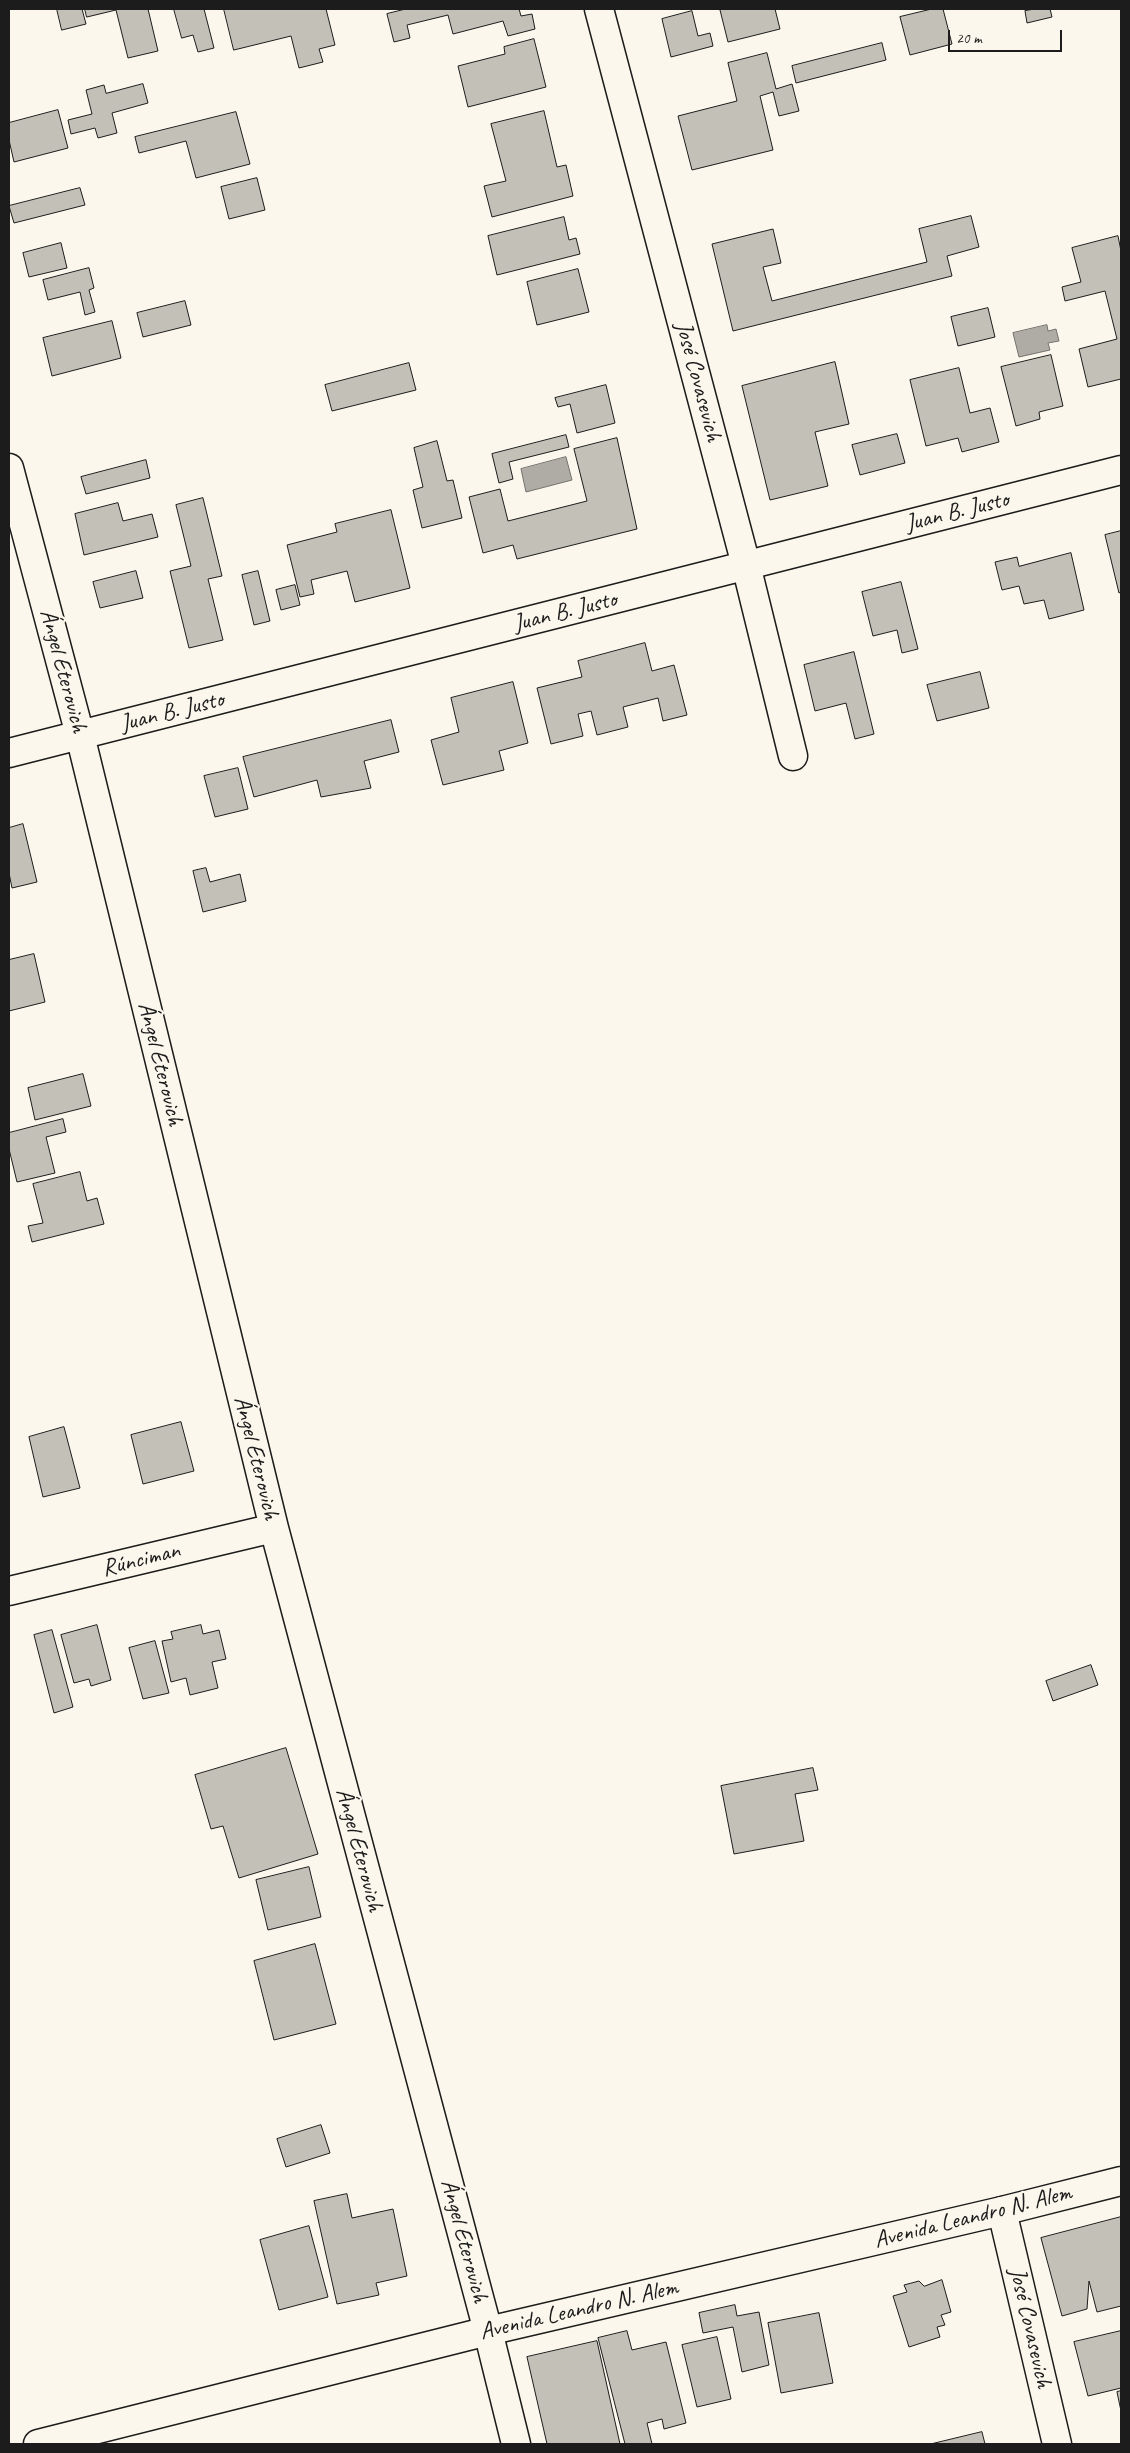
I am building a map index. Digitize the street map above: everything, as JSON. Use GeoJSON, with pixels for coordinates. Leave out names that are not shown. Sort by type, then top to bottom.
{"type":"FeatureCollection","features":[{"type":"Feature","properties":{"kind":"street","name":"José Covasevich"},"geometry":{"type":"LineString","coordinates":[[599,9],[746,566],[794,756]]}},
{"type":"Feature","properties":{"kind":"street","name":"Ángel Eterovich"},"geometry":{"type":"LineString","coordinates":[[9,468],[80,735],[274,1528],[488,2331],[516,2444]]}},
{"type":"Feature","properties":{"kind":"street","name":"Juan B. Justo"},"geometry":{"type":"LineString","coordinates":[[9,753],[1121,470]]}},
{"type":"Feature","properties":{"kind":"street","name":"Rúnciman"},"geometry":{"type":"LineString","coordinates":[[9,1592],[274,1528]]}},
{"type":"Feature","properties":{"kind":"street","name":"Avenida Leandro N. Alem"},"geometry":{"type":"LineString","coordinates":[[38,2444],[488,2331],[1002,2211],[1121,2181]]}},
{"type":"Feature","properties":{"kind":"street","name":"José Covasevich"},"geometry":{"type":"LineString","coordinates":[[1002,2211],[1057,2444]]}},
{"type":"Feature","properties":{"kind":"shaded area"},"geometry":{"type":"Polygon","coordinates":[[[1047,325],[1048,331],[1056,329],[1059,341],[1048,343],[1050,350],[1019,357],[1013,333],[1047,325]]]}},
{"type":"Feature","properties":{"kind":"shaded area"},"geometry":{"type":"Polygon","coordinates":[[[566,457],[572,480],[526,492],[521,469],[566,457]]]}},
{"type":"Feature","properties":{"kind":"building"},"geometry":{"type":"Polygon","coordinates":[[[57,9],[82,9],[86,24],[62,30],[57,9]]]}},
{"type":"Feature","properties":{"kind":"building"},"geometry":{"type":"Polygon","coordinates":[[[85,9],[148,9],[158,51],[128,58],[116,10],[87,17],[85,9]]]}},
{"type":"Feature","properties":{"kind":"building"},"geometry":{"type":"Polygon","coordinates":[[[174,9],[204,9],[214,48],[198,52],[193,35],[182,38],[174,9]]]}},
{"type":"Feature","properties":{"kind":"building"},"geometry":{"type":"Polygon","coordinates":[[[224,9],[326,9],[335,45],[319,49],[323,62],[299,68],[291,36],[234,50],[224,9]]]}},
{"type":"Feature","properties":{"kind":"building"},"geometry":{"type":"Polygon","coordinates":[[[406,9],[519,9],[521,16],[532,14],[535,29],[508,36],[503,21],[453,34],[448,15],[407,25],[410,38],[394,42],[387,14],[406,9]]]}},
{"type":"Feature","properties":{"kind":"building"},"geometry":{"type":"Polygon","coordinates":[[[775,9],[780,29],[728,42],[720,10],[775,9]]]}},
{"type":"Feature","properties":{"kind":"building"},"geometry":{"type":"Polygon","coordinates":[[[932,9],[943,9],[952,44],[910,55],[900,17],[932,9]]]}},
{"type":"Feature","properties":{"kind":"building"},"geometry":{"type":"Polygon","coordinates":[[[1050,9],[1052,17],[1027,23],[1025,11],[1050,9]]]}},
{"type":"Feature","properties":{"kind":"building"},"geometry":{"type":"Polygon","coordinates":[[[692,11],[698,36],[710,33],[713,46],[671,57],[662,19],[692,11]]]}},
{"type":"Feature","properties":{"kind":"building"},"geometry":{"type":"Polygon","coordinates":[[[534,39],[546,87],[468,107],[458,66],[505,54],[504,47],[534,39]]]}},
{"type":"Feature","properties":{"kind":"building"},"geometry":{"type":"Polygon","coordinates":[[[882,43],[886,60],[796,83],[792,66],[882,43]]]}},
{"type":"Feature","properties":{"kind":"building"},"geometry":{"type":"Polygon","coordinates":[[[767,53],[776,89],[792,84],[799,111],[779,116],[773,92],[760,96],[773,150],[692,170],[678,116],[737,101],[728,63],[767,53]]]}},
{"type":"Feature","properties":{"kind":"building"},"geometry":{"type":"Polygon","coordinates":[[[143,84],[148,103],[112,113],[117,133],[98,138],[95,128],[71,134],[68,120],[92,114],[86,90],[104,85],[106,93],[143,84]]]}},
{"type":"Feature","properties":{"kind":"building"},"geometry":{"type":"Polygon","coordinates":[[[58,110],[68,148],[14,162],[9,140],[9,123],[58,110]]]}},
{"type":"Feature","properties":{"kind":"building"},"geometry":{"type":"Polygon","coordinates":[[[544,111],[557,167],[566,165],[573,196],[492,217],[484,186],[506,181],[491,124],[544,111]]]}},
{"type":"Feature","properties":{"kind":"building"},"geometry":{"type":"Polygon","coordinates":[[[236,112],[250,164],[196,178],[186,141],[139,153],[135,137],[236,112]]]}},
{"type":"Feature","properties":{"kind":"building"},"geometry":{"type":"Polygon","coordinates":[[[257,178],[265,210],[229,219],[221,187],[257,178]]]}},
{"type":"Feature","properties":{"kind":"building"},"geometry":{"type":"Polygon","coordinates":[[[80,188],[85,205],[14,223],[9,206],[80,188]]]}},
{"type":"Feature","properties":{"kind":"building"},"geometry":{"type":"Polygon","coordinates":[[[971,216],[979,247],[947,256],[952,276],[733,331],[712,244],[773,229],[781,263],[763,267],[772,301],[927,262],[919,229],[971,216]]]}},
{"type":"Feature","properties":{"kind":"building"},"geometry":{"type":"Polygon","coordinates":[[[564,217],[569,240],[576,238],[580,254],[497,275],[488,236],[564,217]]]}},
{"type":"Feature","properties":{"kind":"building"},"geometry":{"type":"Polygon","coordinates":[[[1118,236],[1121,251],[1121,379],[1088,387],[1079,349],[1117,339],[1105,291],[1065,301],[1062,287],[1081,282],[1072,248],[1118,236]]]}},
{"type":"Feature","properties":{"kind":"building"},"geometry":{"type":"Polygon","coordinates":[[[61,243],[67,268],[29,277],[23,253],[61,243]]]}},
{"type":"Feature","properties":{"kind":"building"},"geometry":{"type":"Polygon","coordinates":[[[89,268],[94,288],[89,290],[95,312],[85,315],[80,292],[48,300],[43,280],[89,268]]]}},
{"type":"Feature","properties":{"kind":"building"},"geometry":{"type":"Polygon","coordinates":[[[578,269],[589,312],[537,325],[527,282],[578,269]]]}},
{"type":"Feature","properties":{"kind":"building"},"geometry":{"type":"Polygon","coordinates":[[[185,301],[191,325],[143,337],[137,313],[185,301]]]}},
{"type":"Feature","properties":{"kind":"building"},"geometry":{"type":"Polygon","coordinates":[[[988,308],[995,337],[958,346],[951,317],[988,308]]]}},
{"type":"Feature","properties":{"kind":"building"},"geometry":{"type":"Polygon","coordinates":[[[112,321],[121,358],[52,376],[43,338],[112,321]]]}},
{"type":"Feature","properties":{"kind":"building"},"geometry":{"type":"Polygon","coordinates":[[[1051,355],[1063,406],[1039,412],[1040,419],[1016,426],[1001,367],[1051,355]]]}},
{"type":"Feature","properties":{"kind":"building"},"geometry":{"type":"Polygon","coordinates":[[[835,362],[849,424],[815,432],[828,486],[770,500],[742,386],[835,362]]]}},
{"type":"Feature","properties":{"kind":"building"},"geometry":{"type":"Polygon","coordinates":[[[409,363],[416,390],[332,411],[325,385],[409,363]]]}},
{"type":"Feature","properties":{"kind":"building"},"geometry":{"type":"Polygon","coordinates":[[[959,368],[970,413],[990,408],[999,442],[962,452],[958,438],[926,446],[910,380],[959,368]]]}},
{"type":"Feature","properties":{"kind":"building"},"geometry":{"type":"Polygon","coordinates":[[[606,385],[615,423],[577,433],[570,404],[558,407],[555,398],[606,385]]]}},
{"type":"Feature","properties":{"kind":"building"},"geometry":{"type":"Polygon","coordinates":[[[897,434],[905,463],[860,475],[852,445],[897,434]]]}},
{"type":"Feature","properties":{"kind":"building"},"geometry":{"type":"Polygon","coordinates":[[[566,435],[569,447],[509,462],[513,479],[499,483],[492,454],[566,435]]]}},
{"type":"Feature","properties":{"kind":"building"},"geometry":{"type":"Polygon","coordinates":[[[617,438],[637,529],[517,559],[513,545],[483,553],[469,497],[500,489],[508,521],[587,501],[574,449],[617,438]]]}},
{"type":"Feature","properties":{"kind":"building"},"geometry":{"type":"Polygon","coordinates":[[[437,441],[447,481],[453,480],[462,518],[422,528],[413,490],[423,487],[414,448],[437,441]]]}},
{"type":"Feature","properties":{"kind":"building"},"geometry":{"type":"Polygon","coordinates":[[[146,460],[150,478],[86,494],[81,477],[146,460]]]}},
{"type":"Feature","properties":{"kind":"building"},"geometry":{"type":"Polygon","coordinates":[[[203,498],[222,576],[208,579],[223,640],[189,648],[170,571],[191,566],[176,505],[203,498]]]}},
{"type":"Feature","properties":{"kind":"building"},"geometry":{"type":"Polygon","coordinates":[[[118,503],[123,521],[152,514],[158,537],[84,555],[75,514],[118,503]]]}},
{"type":"Feature","properties":{"kind":"building"},"geometry":{"type":"Polygon","coordinates":[[[391,510],[410,588],[355,602],[347,571],[311,580],[314,594],[300,597],[287,545],[337,532],[335,524],[391,510]]]}},
{"type":"Feature","properties":{"kind":"building"},"geometry":{"type":"Polygon","coordinates":[[[1121,531],[1121,592],[1119,593],[1105,535],[1121,531]]]}},
{"type":"Feature","properties":{"kind":"building"},"geometry":{"type":"Polygon","coordinates":[[[1071,553],[1084,610],[1049,619],[1044,600],[1024,604],[1019,586],[1002,590],[995,562],[1017,557],[1019,566],[1071,553]]]}},
{"type":"Feature","properties":{"kind":"building"},"geometry":{"type":"Polygon","coordinates":[[[136,571],[143,598],[100,608],[93,582],[136,571]]]}},
{"type":"Feature","properties":{"kind":"building"},"geometry":{"type":"Polygon","coordinates":[[[258,571],[270,621],[254,625],[242,575],[258,571]]]}},
{"type":"Feature","properties":{"kind":"building"},"geometry":{"type":"Polygon","coordinates":[[[901,582],[918,649],[902,653],[897,630],[873,636],[862,592],[901,582]]]}},
{"type":"Feature","properties":{"kind":"building"},"geometry":{"type":"Polygon","coordinates":[[[295,585],[300,605],[281,610],[276,590],[295,585]]]}},
{"type":"Feature","properties":{"kind":"building"},"geometry":{"type":"Polygon","coordinates":[[[645,643],[652,671],[674,665],[687,715],[663,721],[658,698],[623,707],[628,727],[597,735],[591,711],[578,714],[583,736],[551,744],[537,688],[582,677],[578,661],[645,643]]]}},
{"type":"Feature","properties":{"kind":"building"},"geometry":{"type":"Polygon","coordinates":[[[854,652],[874,734],[855,739],[846,703],[815,711],[804,665],[854,652]]]}},
{"type":"Feature","properties":{"kind":"building"},"geometry":{"type":"Polygon","coordinates":[[[980,672],[989,708],[937,721],[927,685],[980,672]]]}},
{"type":"Feature","properties":{"kind":"building"},"geometry":{"type":"Polygon","coordinates":[[[513,682],[528,743],[499,751],[504,770],[443,785],[431,740],[459,732],[451,698],[513,682]]]}},
{"type":"Feature","properties":{"kind":"building"},"geometry":{"type":"Polygon","coordinates":[[[391,720],[399,752],[364,761],[371,788],[321,797],[317,780],[254,797],[243,757],[391,720]]]}},
{"type":"Feature","properties":{"kind":"building"},"geometry":{"type":"Polygon","coordinates":[[[238,768],[248,809],[215,817],[204,776],[238,768]]]}},
{"type":"Feature","properties":{"kind":"building"},"geometry":{"type":"Polygon","coordinates":[[[23,824],[37,882],[12,888],[9,873],[9,828],[23,824]]]}},
{"type":"Feature","properties":{"kind":"building"},"geometry":{"type":"Polygon","coordinates":[[[206,868],[210,882],[240,874],[246,901],[203,912],[193,871],[206,868]]]}},
{"type":"Feature","properties":{"kind":"building"},"geometry":{"type":"Polygon","coordinates":[[[34,954],[45,1002],[9,1011],[9,960],[34,954]]]}},
{"type":"Feature","properties":{"kind":"building"},"geometry":{"type":"Polygon","coordinates":[[[83,1074],[91,1106],[35,1120],[28,1088],[83,1074]]]}},
{"type":"Feature","properties":{"kind":"building"},"geometry":{"type":"Polygon","coordinates":[[[63,1119],[66,1132],[46,1137],[55,1173],[17,1182],[9,1149],[9,1133],[63,1119]]]}},
{"type":"Feature","properties":{"kind":"building"},"geometry":{"type":"Polygon","coordinates":[[[80,1172],[87,1201],[97,1198],[104,1224],[32,1242],[28,1226],[43,1223],[33,1184],[80,1172]]]}},
{"type":"Feature","properties":{"kind":"building"},"geometry":{"type":"Polygon","coordinates":[[[181,1422],[194,1471],[143,1484],[131,1435],[181,1422]]]}},
{"type":"Feature","properties":{"kind":"building"},"geometry":{"type":"Polygon","coordinates":[[[64,1427],[80,1488],[43,1497],[29,1437],[64,1427]]]}},
{"type":"Feature","properties":{"kind":"building"},"geometry":{"type":"Polygon","coordinates":[[[97,1625],[111,1680],[91,1686],[89,1679],[74,1683],[61,1635],[97,1625]]]}},
{"type":"Feature","properties":{"kind":"building"},"geometry":{"type":"Polygon","coordinates":[[[201,1625],[203,1634],[219,1630],[226,1659],[212,1662],[218,1688],[190,1695],[186,1678],[171,1682],[162,1641],[173,1639],[171,1632],[201,1625]]]}},
{"type":"Feature","properties":{"kind":"building"},"geometry":{"type":"Polygon","coordinates":[[[52,1630],[73,1707],[54,1713],[34,1635],[52,1630]]]}},
{"type":"Feature","properties":{"kind":"building"},"geometry":{"type":"Polygon","coordinates":[[[155,1641],[169,1693],[143,1699],[129,1648],[155,1641]]]}},
{"type":"Feature","properties":{"kind":"building"},"geometry":{"type":"Polygon","coordinates":[[[1091,1665],[1098,1685],[1053,1701],[1046,1681],[1091,1665]]]}},
{"type":"Feature","properties":{"kind":"building"},"geometry":{"type":"Polygon","coordinates":[[[286,1748],[318,1854],[239,1878],[223,1826],[211,1829],[195,1775],[286,1748]]]}},
{"type":"Feature","properties":{"kind":"building"},"geometry":{"type":"Polygon","coordinates":[[[813,1768],[818,1790],[795,1794],[804,1841],[734,1854],[721,1786],[813,1768]]]}},
{"type":"Feature","properties":{"kind":"building"},"geometry":{"type":"Polygon","coordinates":[[[309,1867],[321,1917],[268,1930],[256,1880],[309,1867]]]}},
{"type":"Feature","properties":{"kind":"building"},"geometry":{"type":"Polygon","coordinates":[[[315,1944],[336,2024],[274,2040],[254,1961],[315,1944]]]}},
{"type":"Feature","properties":{"kind":"building"},"geometry":{"type":"Polygon","coordinates":[[[321,2125],[330,2153],[286,2167],[277,2139],[321,2125]]]}},
{"type":"Feature","properties":{"kind":"building"},"geometry":{"type":"Polygon","coordinates":[[[347,2194],[352,2218],[393,2209],[407,2276],[376,2283],[379,2295],[337,2304],[314,2201],[347,2194]]]}},
{"type":"Feature","properties":{"kind":"building"},"geometry":{"type":"Polygon","coordinates":[[[1121,2217],[1121,2306],[1097,2312],[1089,2281],[1087,2309],[1062,2316],[1041,2238],[1121,2217]]]}},
{"type":"Feature","properties":{"kind":"building"},"geometry":{"type":"Polygon","coordinates":[[[309,2226],[328,2297],[279,2310],[260,2240],[309,2226]]]}},
{"type":"Feature","properties":{"kind":"building"},"geometry":{"type":"Polygon","coordinates":[[[942,2280],[951,2312],[941,2315],[945,2325],[937,2327],[940,2337],[909,2347],[893,2296],[907,2292],[904,2285],[919,2281],[924,2286],[942,2280]]]}},
{"type":"Feature","properties":{"kind":"building"},"geometry":{"type":"Polygon","coordinates":[[[735,2305],[737,2316],[759,2312],[769,2365],[742,2372],[733,2327],[703,2333],[699,2313],[735,2305]]]}},
{"type":"Feature","properties":{"kind":"building"},"geometry":{"type":"Polygon","coordinates":[[[819,2313],[833,2383],[781,2393],[768,2323],[819,2313]]]}},
{"type":"Feature","properties":{"kind":"building"},"geometry":{"type":"Polygon","coordinates":[[[627,2331],[632,2350],[666,2342],[686,2423],[664,2429],[662,2419],[647,2423],[652,2444],[625,2444],[598,2338],[627,2331]]]}},
{"type":"Feature","properties":{"kind":"building"},"geometry":{"type":"Polygon","coordinates":[[[1121,2331],[1121,2388],[1088,2396],[1074,2342],[1121,2331]]]}},
{"type":"Feature","properties":{"kind":"building"},"geometry":{"type":"Polygon","coordinates":[[[717,2337],[731,2399],[697,2407],[682,2345],[717,2337]]]}},
{"type":"Feature","properties":{"kind":"building"},"geometry":{"type":"Polygon","coordinates":[[[597,2341],[620,2444],[547,2444],[527,2357],[597,2341]]]}},
{"type":"Feature","properties":{"kind":"building"},"geometry":{"type":"Polygon","coordinates":[[[1121,2391],[1121,2411],[1117,2392],[1121,2391]]]}},
{"type":"Feature","properties":{"kind":"building"},"geometry":{"type":"Polygon","coordinates":[[[982,2432],[985,2444],[931,2444],[982,2432]]]}}]}
